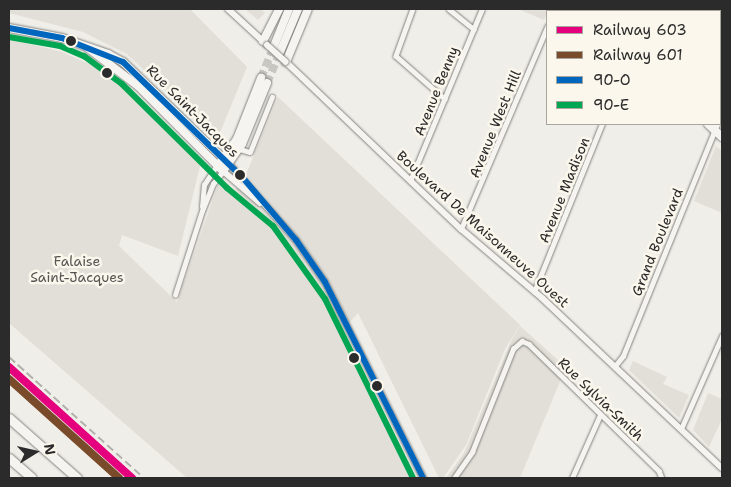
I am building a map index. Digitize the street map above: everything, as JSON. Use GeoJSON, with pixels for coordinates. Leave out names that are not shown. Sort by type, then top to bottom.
{"type":"FeatureCollection","features":[{"type":"Feature","properties":{"kind":"highway"},"geometry":{"type":"LineString","coordinates":[[9,418],[77,478]]}},
{"type":"Feature","properties":{"kind":"highway"},"geometry":{"type":"LineString","coordinates":[[9,458],[32,478]]}},
{"type":"Feature","properties":{"kind":"main road"},"geometry":{"type":"LineString","coordinates":[[268,44],[279,9]]}},
{"type":"Feature","properties":{"kind":"main road"},"geometry":{"type":"LineString","coordinates":[[268,44],[289,9]]}},
{"type":"Feature","properties":{"kind":"main road"},"geometry":{"type":"LineString","coordinates":[[280,52],[298,9]]}},
{"type":"Feature","properties":{"kind":"main road"},"geometry":{"type":"LineString","coordinates":[[286,62],[308,9]]}},
{"type":"Feature","properties":{"kind":"main road","name":"Rue Saint-Jacques"},"geometry":{"type":"LineString","coordinates":[[9,28],[62,38],[108,54],[132,69],[226,161]]}},
{"type":"Feature","properties":{"kind":"main road","name":"Rue Saint-Jacques"},"geometry":{"type":"LineString","coordinates":[[88,48],[138,86],[220,168]]}},
{"type":"Feature","properties":{"kind":"main road"},"geometry":{"type":"LineString","coordinates":[[220,168],[240,149],[264,81],[226,161]]}},
{"type":"Feature","properties":{"kind":"main road"},"geometry":{"type":"LineString","coordinates":[[716,127],[722,137]]}},
{"type":"Feature","properties":{"kind":"street","name":"Boulevard De Maisonneuve Ouest"},"geometry":{"type":"LineString","coordinates":[[228,9],[268,44],[461,229],[615,366],[722,468]]}},
{"type":"Feature","properties":{"kind":"street"},"geometry":{"type":"LineString","coordinates":[[413,9],[396,56],[445,99]]}},
{"type":"Feature","properties":{"kind":"street"},"geometry":{"type":"LineString","coordinates":[[449,9],[474,29]]}},
{"type":"Feature","properties":{"kind":"street","name":"Avenue Benny"},"geometry":{"type":"LineString","coordinates":[[410,181],[482,9]]}},
{"type":"Feature","properties":{"kind":"street","name":"Avenue West Hill"},"geometry":{"type":"LineString","coordinates":[[461,229],[546,29]]}},
{"type":"Feature","properties":{"kind":"street"},"geometry":{"type":"LineString","coordinates":[[240,149],[250,152],[272,97]]}},
{"type":"Feature","properties":{"kind":"street","name":"Avenue Madison"},"geometry":{"type":"LineString","coordinates":[[534,292],[602,125]]}},
{"type":"Feature","properties":{"kind":"street","name":"Grand Boulevard"},"geometry":{"type":"LineString","coordinates":[[615,366],[623,356],[716,127]]}},
{"type":"Feature","properties":{"kind":"street","name":"Rue Saint-Jacques"},"geometry":{"type":"LineString","coordinates":[[226,161],[308,256],[333,295],[423,478]]}},
{"type":"Feature","properties":{"kind":"street"},"geometry":{"type":"LineString","coordinates":[[202,211],[204,185],[220,168]]}},
{"type":"Feature","properties":{"kind":"street"},"geometry":{"type":"LineString","coordinates":[[175,295],[202,211],[220,168]]}},
{"type":"Feature","properties":{"kind":"street","name":"Rue Saint-Jacques"},"geometry":{"type":"LineString","coordinates":[[220,168],[269,210]]}},
{"type":"Feature","properties":{"kind":"street"},"geometry":{"type":"LineString","coordinates":[[681,429],[722,336]]}},
{"type":"Feature","properties":{"kind":"street","name":"Rue Sylvia-Smith"},"geometry":{"type":"LineString","coordinates":[[454,478],[472,452],[513,349],[521,341],[529,344],[662,478]]}},
{"type":"Feature","properties":{"kind":"street"},"geometry":{"type":"LineString","coordinates":[[572,478],[600,415]]}},
{"type":"Feature","properties":{"kind":"shaded area"},"geometry":{"type":"Polygon","coordinates":[[[9,9],[190,9],[247,67],[219,135],[215,138],[127,54],[83,32],[9,13],[9,9]]]}},
{"type":"Feature","properties":{"kind":"shaded area"},"geometry":{"type":"Polygon","coordinates":[[[245,9],[260,9],[265,13],[258,20],[245,9]]]}},
{"type":"Feature","properties":{"kind":"shaded area"},"geometry":{"type":"Polygon","coordinates":[[[518,9],[549,9],[546,10],[544,20],[518,9]]]}},
{"type":"Feature","properties":{"kind":"shaded area"},"geometry":{"type":"Polygon","coordinates":[[[9,39],[62,52],[107,72],[201,162],[178,256],[122,235],[119,246],[177,302],[218,185],[226,182],[235,190],[247,172],[278,97],[520,325],[505,349],[466,445],[443,478],[439,478],[358,313],[342,331],[411,478],[187,478],[9,323],[9,39]]]}},
{"type":"Feature","properties":{"kind":"shaded area"},"geometry":{"type":"Polygon","coordinates":[[[716,146],[722,151],[722,213],[694,201],[716,146]]]}},
{"type":"Feature","properties":{"kind":"shaded area"},"geometry":{"type":"Polygon","coordinates":[[[520,326],[566,367],[520,478],[446,478],[464,453],[512,339],[520,326]]]}},
{"type":"Feature","properties":{"kind":"shaded area"},"geometry":{"type":"Polygon","coordinates":[[[633,361],[667,377],[663,384],[689,395],[679,418],[629,370],[633,361]]]}},
{"type":"Feature","properties":{"kind":"shaded area"},"geometry":{"type":"Polygon","coordinates":[[[708,393],[722,399],[722,419],[709,447],[693,430],[708,393]]]}},
{"type":"Feature","properties":{"kind":"tunnel"},"geometry":{"type":"LineString","coordinates":[[261,78],[274,46]]}},
{"type":"Feature","properties":{"kind":"tunnel"},"geometry":{"type":"LineString","coordinates":[[267,83],[280,52]]}},
{"type":"Feature","properties":{"kind":"railway"},"geometry":{"type":"LineString","coordinates":[[9,357],[144,478]]}},
{"type":"Feature","properties":{"kind":"rail line","name":"603"},"geometry":{"type":"LineString","coordinates":[[9,367],[132,478]]}},
{"type":"Feature","properties":{"kind":"rail line","name":"601"},"geometry":{"type":"LineString","coordinates":[[9,379],[119,478]]}},
{"type":"Feature","properties":{"kind":"transit line","name":"90-O"},"geometry":{"type":"LineString","coordinates":[[9,28],[62,38],[123,62],[243,178],[296,240],[325,282],[423,478]]}},
{"type":"Feature","properties":{"kind":"transit line","name":"90-E"},"geometry":{"type":"LineString","coordinates":[[9,37],[60,46],[84,56],[122,84],[227,188],[273,226],[325,299],[413,478]]}},
{"type":"Feature","properties":{"kind":"park label","name":"Falaise Saint-Jacques"},"geometry":{"type":"Point","coordinates":[77,270]}}]}
